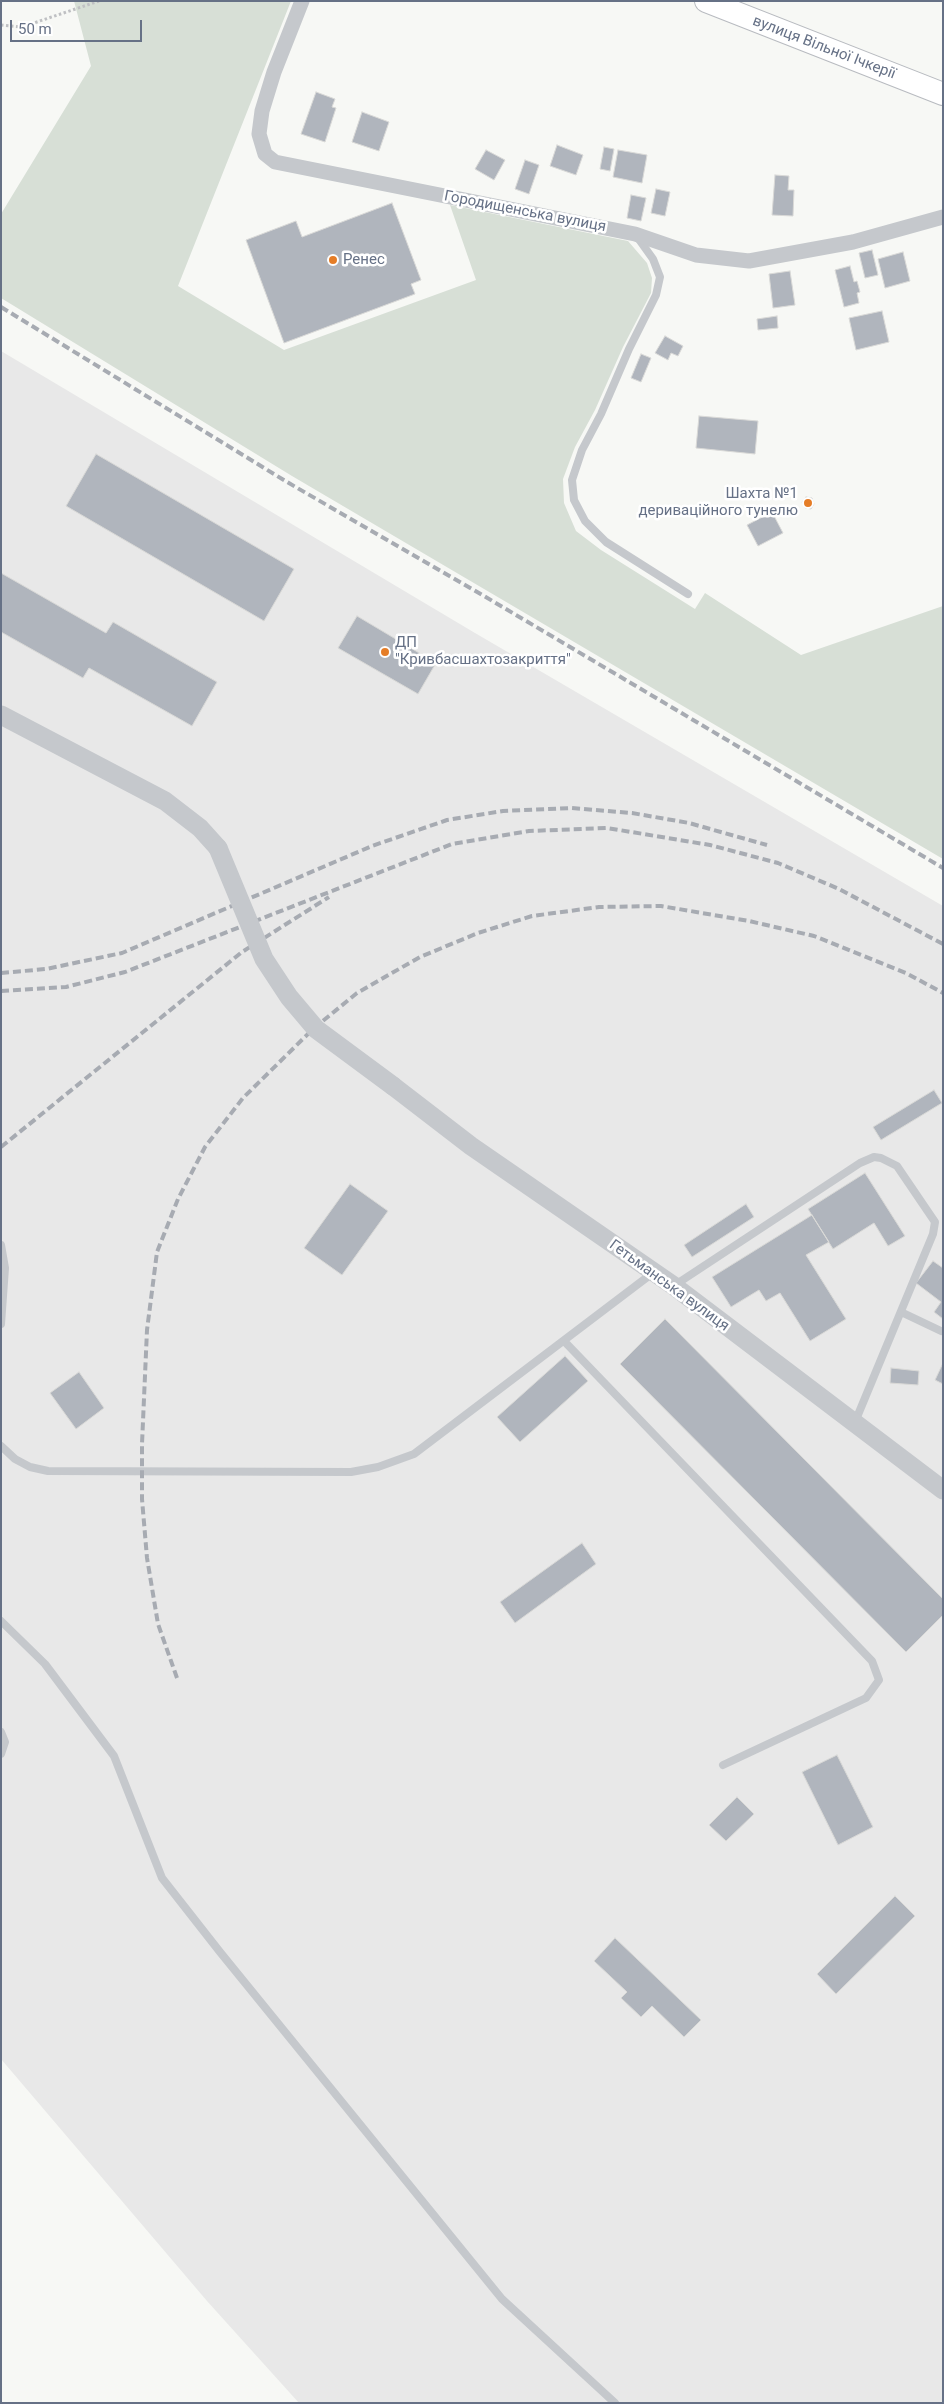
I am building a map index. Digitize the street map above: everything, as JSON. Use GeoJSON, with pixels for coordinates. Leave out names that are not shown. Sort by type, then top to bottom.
{"type":"FeatureCollection","features":[{"type":"Feature","properties":{"kind":"main road","name":"вулиця Вільної Ічкерії"},"geometry":{"type":"LineString","coordinates":[[706,1],[943,94]]}},
{"type":"Feature","properties":{"kind":"street","name":"Городищенська вулиця"},"geometry":{"type":"LineString","coordinates":[[302,1],[274,72],[262,111],[259,134],[265,154],[275,162],[635,234],[696,255],[749,261],[853,242],[943,217]]}},
{"type":"Feature","properties":{"kind":"street","name":"Гетьманська вулиця"},"geometry":{"type":"LineString","coordinates":[[1,714],[165,801],[200,828],[218,848],[264,959],[289,997],[316,1029],[471,1146],[674,1286],[943,1490]]}},
{"type":"Feature","properties":{"kind":"lane"},"geometry":{"type":"LineString","coordinates":[[635,234],[653,259],[660,277],[656,295],[629,349],[601,414],[582,450],[572,480],[574,500],[585,521],[606,542],[688,594]]}},
{"type":"Feature","properties":{"kind":"lane"},"geometry":{"type":"LineString","coordinates":[[674,1286],[860,1163],[874,1158],[881,1158],[898,1166],[936,1222],[933,1234],[854,1424]]}},
{"type":"Feature","properties":{"kind":"lane"},"geometry":{"type":"LineString","coordinates":[[1,1245],[5,1268],[1,1324]]}},
{"type":"Feature","properties":{"kind":"lane"},"geometry":{"type":"LineString","coordinates":[[1,1446],[15,1459],[30,1467],[48,1471],[351,1472],[378,1467],[414,1454],[654,1272]]}},
{"type":"Feature","properties":{"kind":"lane"},"geometry":{"type":"LineString","coordinates":[[901,1312],[941,1330]]}},
{"type":"Feature","properties":{"kind":"lane"},"geometry":{"type":"LineString","coordinates":[[564,1341],[872,1661],[879,1680],[866,1698],[723,1765]]}},
{"type":"Feature","properties":{"kind":"lane"},"geometry":{"type":"LineString","coordinates":[[1,1621],[45,1664],[114,1756],[162,1878],[220,1952],[502,2299],[615,2403]]}},
{"type":"Feature","properties":{"kind":"lane"},"geometry":{"type":"LineString","coordinates":[[1,1732],[5,1742],[1,1754]]}},
{"type":"Feature","properties":{"kind":"path"},"geometry":{"type":"LineString","coordinates":[[1,24],[22,27],[99,1]]}},
{"type":"Feature","properties":{"kind":"shaded area"},"geometry":{"type":"Polygon","coordinates":[[[74,1],[291,1],[178,286],[284,350],[476,280],[450,205],[628,241],[647,263],[652,278],[651,293],[623,347],[595,410],[575,447],[563,479],[564,503],[576,531],[601,550],[695,609],[705,593],[801,655],[943,606],[943,859],[292,476],[1,298],[1,214],[91,66],[74,1]]]}},
{"type":"Feature","properties":{"kind":"shaded area"},"geometry":{"type":"Polygon","coordinates":[[[1,351],[475,633],[943,906],[943,2403],[299,2403],[207,2301],[1,2059],[1,351]]]}},
{"type":"Feature","properties":{"kind":"building"},"geometry":{"type":"Polygon","coordinates":[[[316,92],[335,99],[332,107],[336,108],[325,142],[301,134],[316,92]]]}},
{"type":"Feature","properties":{"kind":"building"},"geometry":{"type":"Polygon","coordinates":[[[362,112],[389,122],[379,151],[352,142],[362,112]]]}},
{"type":"Feature","properties":{"kind":"building"},"geometry":{"type":"Polygon","coordinates":[[[557,145],[583,155],[576,175],[550,166],[557,145]]]}},
{"type":"Feature","properties":{"kind":"building"},"geometry":{"type":"Polygon","coordinates":[[[604,147],[614,149],[610,171],[600,169],[604,147]]]}},
{"type":"Feature","properties":{"kind":"building"},"geometry":{"type":"Polygon","coordinates":[[[486,150],[505,160],[494,180],[475,169],[486,150]]]}},
{"type":"Feature","properties":{"kind":"building"},"geometry":{"type":"Polygon","coordinates":[[[618,150],[647,155],[642,183],[613,177],[618,150]]]}},
{"type":"Feature","properties":{"kind":"building"},"geometry":{"type":"Polygon","coordinates":[[[525,160],[539,165],[529,194],[515,189],[525,160]]]}},
{"type":"Feature","properties":{"kind":"building"},"geometry":{"type":"Polygon","coordinates":[[[775,175],[789,176],[788,190],[794,190],[793,216],[772,215],[775,175]]]}},
{"type":"Feature","properties":{"kind":"building"},"geometry":{"type":"Polygon","coordinates":[[[656,189],[670,192],[665,216],[651,213],[656,189]]]}},
{"type":"Feature","properties":{"kind":"building"},"geometry":{"type":"Polygon","coordinates":[[[631,195],[646,198],[641,221],[627,218],[631,195]]]}},
{"type":"Feature","properties":{"kind":"building","name":"Ренес"},"geometry":{"type":"Polygon","coordinates":[[[392,203],[421,280],[411,284],[415,294],[284,343],[246,240],[296,221],[302,237],[392,203]]]}},
{"type":"Feature","properties":{"kind":"building"},"geometry":{"type":"Polygon","coordinates":[[[872,250],[878,275],[865,278],[859,253],[872,250]]]}},
{"type":"Feature","properties":{"kind":"building"},"geometry":{"type":"Polygon","coordinates":[[[903,252],[910,281],[885,288],[878,259],[903,252]]]}},
{"type":"Feature","properties":{"kind":"building"},"geometry":{"type":"Polygon","coordinates":[[[850,266],[854,282],[857,281],[860,292],[857,293],[859,303],[844,307],[835,270],[850,266]]]}},
{"type":"Feature","properties":{"kind":"building"},"geometry":{"type":"Polygon","coordinates":[[[790,271],[795,305],[773,308],[769,274],[790,271]]]}},
{"type":"Feature","properties":{"kind":"building"},"geometry":{"type":"Polygon","coordinates":[[[882,311],[889,342],[856,350],[849,318],[882,311]]]}},
{"type":"Feature","properties":{"kind":"building"},"geometry":{"type":"Polygon","coordinates":[[[777,316],[778,328],[758,330],[757,319],[777,316]]]}},
{"type":"Feature","properties":{"kind":"building"},"geometry":{"type":"Polygon","coordinates":[[[665,336],[683,346],[678,356],[671,353],[668,360],[655,353],[665,336]]]}},
{"type":"Feature","properties":{"kind":"building"},"geometry":{"type":"Polygon","coordinates":[[[641,354],[651,358],[641,382],[631,378],[641,354]]]}},
{"type":"Feature","properties":{"kind":"building"},"geometry":{"type":"Polygon","coordinates":[[[699,416],[758,421],[755,454],[696,448],[699,416]]]}},
{"type":"Feature","properties":{"kind":"building"},"geometry":{"type":"Polygon","coordinates":[[[96,454],[294,569],[264,621],[66,506],[96,454]]]}},
{"type":"Feature","properties":{"kind":"building","name":"Шахта №1 дериваційного тунелю"},"geometry":{"type":"Polygon","coordinates":[[[806,497],[812,498],[814,504],[811,509],[805,508],[802,502],[806,497]]]}},
{"type":"Feature","properties":{"kind":"building"},"geometry":{"type":"Polygon","coordinates":[[[772,512],[783,533],[758,546],[747,525],[772,512]]]}},
{"type":"Feature","properties":{"kind":"building"},"geometry":{"type":"Polygon","coordinates":[[[1,573],[106,633],[113,622],[217,682],[192,726],[89,668],[83,678],[1,632],[1,573]]]}},
{"type":"Feature","properties":{"kind":"building"},"geometry":{"type":"Polygon","coordinates":[[[357,616],[436,663],[418,694],[338,648],[357,616]]]}},
{"type":"Feature","properties":{"kind":"building"},"geometry":{"type":"Polygon","coordinates":[[[934,1090],[942,1103],[881,1140],[873,1127],[934,1090]]]}},
{"type":"Feature","properties":{"kind":"building"},"geometry":{"type":"Polygon","coordinates":[[[865,1173],[905,1236],[888,1246],[874,1223],[833,1249],[808,1209],[865,1173]]]}},
{"type":"Feature","properties":{"kind":"building"},"geometry":{"type":"Polygon","coordinates":[[[350,1184],[388,1211],[342,1275],[304,1248],[350,1184]]]}},
{"type":"Feature","properties":{"kind":"building"},"geometry":{"type":"Polygon","coordinates":[[[746,1204],[754,1217],[692,1257],[684,1245],[746,1204]]]}},
{"type":"Feature","properties":{"kind":"building"},"geometry":{"type":"Polygon","coordinates":[[[812,1215],[829,1242],[806,1255],[846,1319],[810,1341],[780,1293],[766,1301],[759,1290],[731,1307],[712,1277],[812,1215]]]}},
{"type":"Feature","properties":{"kind":"building"},"geometry":{"type":"Polygon","coordinates":[[[933,1261],[943,1268],[943,1319],[934,1312],[941,1302],[916,1283],[933,1261]]]}},
{"type":"Feature","properties":{"kind":"building"},"geometry":{"type":"Polygon","coordinates":[[[665,1319],[943,1599],[943,1615],[906,1652],[620,1364],[665,1319]]]}},
{"type":"Feature","properties":{"kind":"building"},"geometry":{"type":"Polygon","coordinates":[[[565,1356],[588,1381],[520,1442],[497,1417],[565,1356]]]}},
{"type":"Feature","properties":{"kind":"building"},"geometry":{"type":"Polygon","coordinates":[[[943,1363],[943,1384],[935,1380],[943,1363]]]}},
{"type":"Feature","properties":{"kind":"building"},"geometry":{"type":"Polygon","coordinates":[[[891,1368],[919,1371],[918,1385],[890,1383],[891,1368]]]}},
{"type":"Feature","properties":{"kind":"building"},"geometry":{"type":"Polygon","coordinates":[[[79,1372],[104,1408],[76,1429],[50,1393],[79,1372]]]}},
{"type":"Feature","properties":{"kind":"building"},"geometry":{"type":"Polygon","coordinates":[[[582,1543],[596,1564],[515,1623],[500,1602],[582,1543]]]}},
{"type":"Feature","properties":{"kind":"building"},"geometry":{"type":"Polygon","coordinates":[[[837,1755],[873,1827],[838,1845],[802,1772],[837,1755]]]}},
{"type":"Feature","properties":{"kind":"building"},"geometry":{"type":"Polygon","coordinates":[[[737,1797],[754,1814],[726,1841],[709,1825],[737,1797]]]}},
{"type":"Feature","properties":{"kind":"building"},"geometry":{"type":"Polygon","coordinates":[[[895,1896],[915,1916],[836,1994],[817,1974],[895,1896]]]}},
{"type":"Feature","properties":{"kind":"building"},"geometry":{"type":"Polygon","coordinates":[[[615,1938],[701,2020],[684,2037],[652,2006],[641,2017],[621,1998],[627,1992],[594,1961],[615,1938]]]}},
{"type":"Feature","properties":{"kind":"railway"},"geometry":{"type":"LineString","coordinates":[[1,307],[287,482],[484,596],[943,868]]}},
{"type":"Feature","properties":{"kind":"railway"},"geometry":{"type":"LineString","coordinates":[[1,973],[46,969],[122,953],[372,846],[447,820],[503,811],[571,808],[632,813],[689,823],[767,845]]}},
{"type":"Feature","properties":{"kind":"railway"},"geometry":{"type":"LineString","coordinates":[[1,991],[66,987],[125,972],[452,844],[529,831],[607,828],[710,845],[778,863],[839,889],[943,944]]}},
{"type":"Feature","properties":{"kind":"railway"},"geometry":{"type":"LineString","coordinates":[[1,1147],[242,952],[329,897]]}},
{"type":"Feature","properties":{"kind":"railway"},"geometry":{"type":"LineString","coordinates":[[177,1678],[158,1624],[147,1558],[142,1499],[142,1444],[147,1330],[157,1252],[178,1199],[205,1147],[243,1098],[313,1029],[357,993],[420,957],[478,933],[532,916],[599,907],[661,906],[749,921],[814,936],[906,973],[943,993]]}},
{"type":"Feature","properties":{"kind":"place","name":"Ренес"},"geometry":{"type":"Point","coordinates":[333,260]}},
{"type":"Feature","properties":{"kind":"place","name":"Шахта №1 дериваційного тунелю"},"geometry":{"type":"Point","coordinates":[808,503]}},
{"type":"Feature","properties":{"kind":"place","name":"ДП \"Кривбасшахтозакриття\""},"geometry":{"type":"Point","coordinates":[385,652]}}]}
